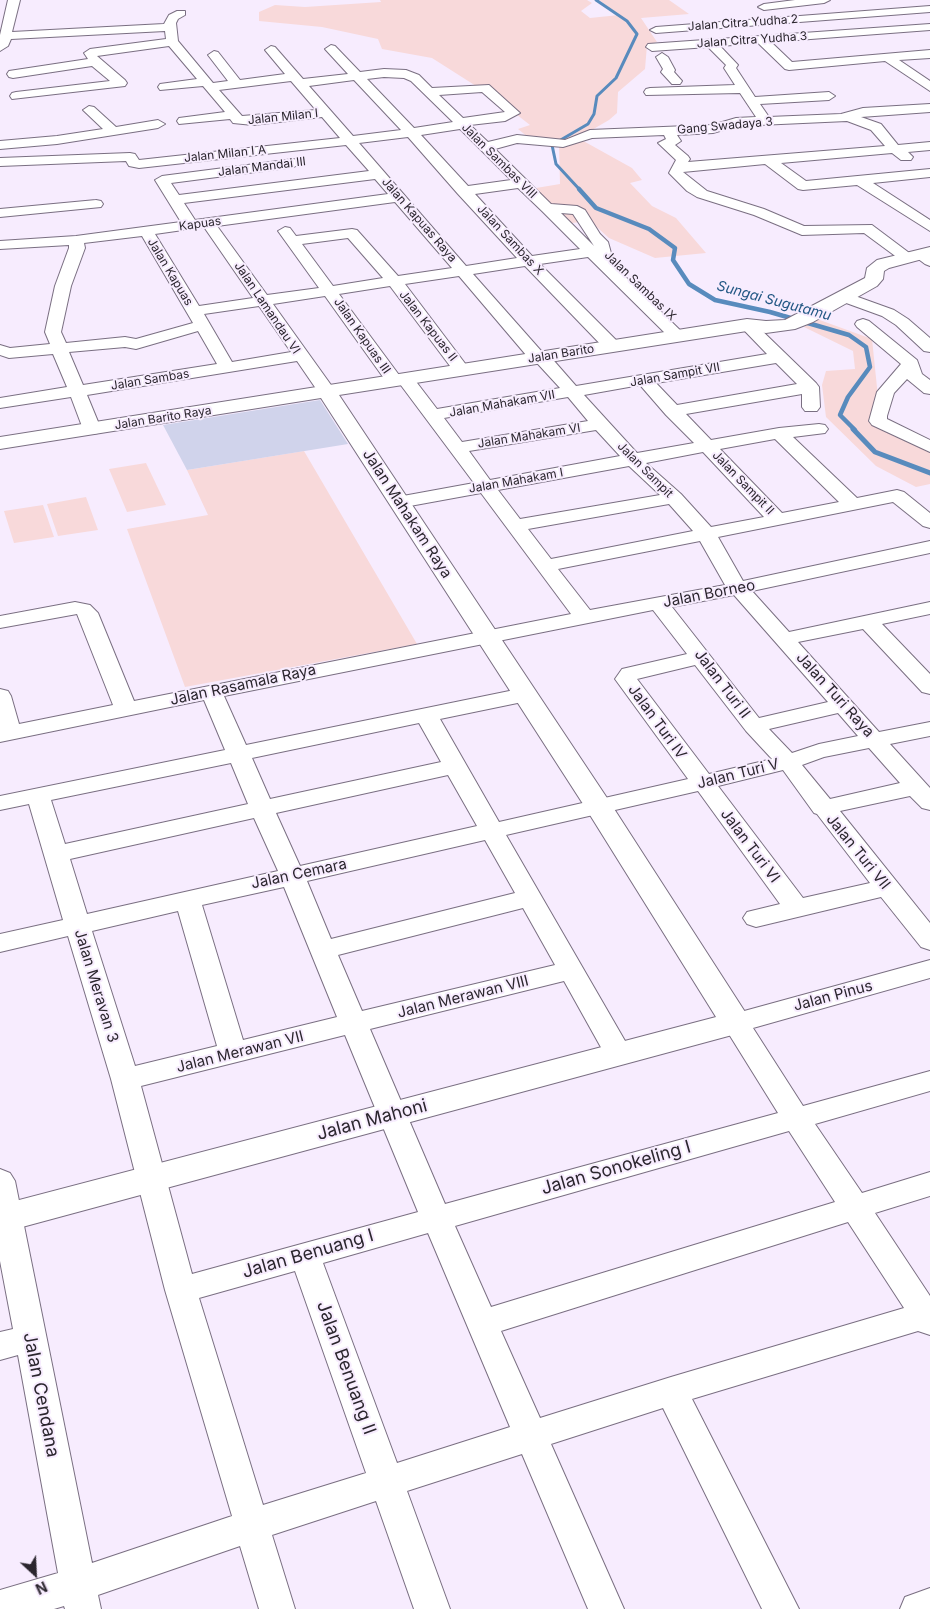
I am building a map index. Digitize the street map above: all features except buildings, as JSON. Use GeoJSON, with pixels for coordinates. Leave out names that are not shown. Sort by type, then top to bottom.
{"type":"FeatureCollection","features":[{"type":"Feature","properties":{"kind":"street"},"geometry":{"type":"LineString","coordinates":[[14,0],[3,41],[128,24],[170,27]]}},
{"type":"Feature","properties":{"kind":"street"},"geometry":{"type":"LineString","coordinates":[[756,7],[824,0]]}},
{"type":"Feature","properties":{"kind":"street"},"geometry":{"type":"LineString","coordinates":[[802,1],[830,17],[885,58],[930,87]]}},
{"type":"Feature","properties":{"kind":"street","name":"Jalan Citra Yudha 2"},"geometry":{"type":"LineString","coordinates":[[656,30],[930,10]]}},
{"type":"Feature","properties":{"kind":"street"},"geometry":{"type":"LineString","coordinates":[[0,98],[121,84],[95,62],[90,53],[172,42],[170,27],[173,17],[181,13]]}},
{"type":"Feature","properties":{"kind":"street","name":"Jalan Citra Yudha 3"},"geometry":{"type":"LineString","coordinates":[[652,47],[930,26]]}},
{"type":"Feature","properties":{"kind":"street"},"geometry":{"type":"LineString","coordinates":[[656,30],[674,46]]}},
{"type":"Feature","properties":{"kind":"street"},"geometry":{"type":"LineString","coordinates":[[802,36],[834,62]]}},
{"type":"Feature","properties":{"kind":"street"},"geometry":{"type":"LineString","coordinates":[[762,40],[789,66],[930,54]]}},
{"type":"Feature","properties":{"kind":"street","name":"Jalan Milan I"},"geometry":{"type":"LineString","coordinates":[[172,42],[238,120],[253,121],[324,113]]}},
{"type":"Feature","properties":{"kind":"street"},"geometry":{"type":"LineString","coordinates":[[867,45],[930,43]]}},
{"type":"Feature","properties":{"kind":"street"},"geometry":{"type":"LineString","coordinates":[[711,44],[732,65],[730,68],[753,103],[780,131]]}},
{"type":"Feature","properties":{"kind":"street","name":"Jalan Sambas X"},"geometry":{"type":"LineString","coordinates":[[331,49],[411,132],[528,261],[612,346]]}},
{"type":"Feature","properties":{"kind":"street","name":"Jalan Kapuas Raya"},"geometry":{"type":"LineString","coordinates":[[271,50],[324,113],[351,140],[378,174],[540,358]]}},
{"type":"Feature","properties":{"kind":"street"},"geometry":{"type":"LineString","coordinates":[[214,55],[236,84]]}},
{"type":"Feature","properties":{"kind":"street"},"geometry":{"type":"LineString","coordinates":[[662,57],[670,70],[667,72],[676,81]]}},
{"type":"Feature","properties":{"kind":"street"},"geometry":{"type":"LineString","coordinates":[[16,96],[9,69],[95,62]]}},
{"type":"Feature","properties":{"kind":"street","name":"Jalan Sambas VIII"},"geometry":{"type":"LineString","coordinates":[[355,76],[406,74],[415,78],[547,208],[592,244]]}},
{"type":"Feature","properties":{"kind":"street"},"geometry":{"type":"LineString","coordinates":[[164,87],[355,76]]}},
{"type":"Feature","properties":{"kind":"street"},"geometry":{"type":"LineString","coordinates":[[753,103],[676,81],[648,87],[753,103],[829,96]]}},
{"type":"Feature","properties":{"kind":"street","name":"Jalan Milan I A"},"geometry":{"type":"LineString","coordinates":[[0,162],[130,157],[134,163],[139,164],[411,132],[505,117],[514,112],[484,88],[429,92]]}},
{"type":"Feature","properties":{"kind":"street"},"geometry":{"type":"LineString","coordinates":[[695,100],[840,107]]}},
{"type":"Feature","properties":{"kind":"street"},"geometry":{"type":"LineString","coordinates":[[207,104],[223,102]]}},
{"type":"Feature","properties":{"kind":"street","name":"Gang Swadaya 3"},"geometry":{"type":"LineString","coordinates":[[486,147],[518,139],[567,142],[590,134],[713,129],[736,122],[753,103],[850,117]]}},
{"type":"Feature","properties":{"kind":"street"},"geometry":{"type":"LineString","coordinates":[[850,117],[863,112],[924,109],[930,119]]}},
{"type":"Feature","properties":{"kind":"street"},"geometry":{"type":"LineString","coordinates":[[89,110],[113,131]]}},
{"type":"Feature","properties":{"kind":"street"},"geometry":{"type":"LineString","coordinates":[[184,121],[233,115]]}},
{"type":"Feature","properties":{"kind":"street"},"geometry":{"type":"LineString","coordinates":[[850,117],[876,127],[895,149],[930,173]]}},
{"type":"Feature","properties":{"kind":"street"},"geometry":{"type":"LineString","coordinates":[[0,145],[57,140],[158,124]]}},
{"type":"Feature","properties":{"kind":"street"},"geometry":{"type":"LineString","coordinates":[[668,131],[674,141],[665,143],[683,159],[676,173],[702,194],[719,201],[759,212],[802,231],[867,228],[922,256]]}},
{"type":"Feature","properties":{"kind":"street"},"geometry":{"type":"LineString","coordinates":[[794,145],[808,157]]}},
{"type":"Feature","properties":{"kind":"street"},"geometry":{"type":"LineString","coordinates":[[678,167],[930,146]]}},
{"type":"Feature","properties":{"kind":"street"},"geometry":{"type":"LineString","coordinates":[[342,157],[362,155]]}},
{"type":"Feature","properties":{"kind":"street"},"geometry":{"type":"LineString","coordinates":[[770,160],[803,186],[930,173]]}},
{"type":"Feature","properties":{"kind":"street","name":"Jalan Mandai III"},"geometry":{"type":"LineString","coordinates":[[175,200],[162,180],[312,161]]}},
{"type":"Feature","properties":{"kind":"street"},"geometry":{"type":"LineString","coordinates":[[191,225],[175,200],[378,174]]}},
{"type":"Feature","properties":{"kind":"street"},"geometry":{"type":"LineString","coordinates":[[861,181],[930,227]]}},
{"type":"Feature","properties":{"kind":"street"},"geometry":{"type":"LineString","coordinates":[[463,191],[521,183]]}},
{"type":"Feature","properties":{"kind":"street","name":"Kapuas"},"geometry":{"type":"LineString","coordinates":[[0,245],[74,233],[146,232],[399,197]]}},
{"type":"Feature","properties":{"kind":"street"},"geometry":{"type":"LineString","coordinates":[[0,212],[96,204]]}},
{"type":"Feature","properties":{"kind":"street"},"geometry":{"type":"LineString","coordinates":[[547,208],[576,210],[584,218],[592,244],[683,335]]}},
{"type":"Feature","properties":{"kind":"street","name":"Jalan Kapuas III"},"geometry":{"type":"LineString","coordinates":[[272,214],[399,380],[432,416],[457,448],[584,617]]}},
{"type":"Feature","properties":{"kind":"street"},"geometry":{"type":"LineString","coordinates":[[94,223],[119,224]]}},
{"type":"Feature","properties":{"kind":"street","name":"Jalan Lamandau VI"},"geometry":{"type":"LineString","coordinates":[[208,223],[327,392]]}},
{"type":"Feature","properties":{"kind":"street","name":"Jalan Kapuas"},"geometry":{"type":"LineString","coordinates":[[146,232],[227,368]]}},
{"type":"Feature","properties":{"kind":"street"},"geometry":{"type":"LineString","coordinates":[[0,233],[74,233],[77,248],[63,286],[53,332],[92,429]]}},
{"type":"Feature","properties":{"kind":"street","name":"Jalan Kapuas II"},"geometry":{"type":"LineString","coordinates":[[292,241],[352,233],[394,282],[462,370]]}},
{"type":"Feature","properties":{"kind":"street","name":"Jalan Kapuas"},"geometry":{"type":"LineString","coordinates":[[198,318],[263,301],[528,261],[592,244]]}},
{"type":"Feature","properties":{"kind":"street","name":"Jalan Barito"},"geometry":{"type":"LineString","coordinates":[[327,392],[747,325],[779,327],[801,320],[871,282],[874,279],[876,268],[883,264],[922,256]]}},
{"type":"Feature","properties":{"kind":"street"},"geometry":{"type":"LineString","coordinates":[[844,297],[888,313],[902,322],[930,347]]}},
{"type":"Feature","properties":{"kind":"street"},"geometry":{"type":"LineString","coordinates":[[147,361],[198,318]]}},
{"type":"Feature","properties":{"kind":"street"},"geometry":{"type":"LineString","coordinates":[[863,324],[911,364],[914,376],[925,386]]}},
{"type":"Feature","properties":{"kind":"street"},"geometry":{"type":"LineString","coordinates":[[747,325],[810,387],[811,407]]}},
{"type":"Feature","properties":{"kind":"street","name":"Jalan Sambas"},"geometry":{"type":"LineString","coordinates":[[0,350],[9,353],[125,342],[147,361]]}},
{"type":"Feature","properties":{"kind":"street","name":"Jalan Sambas"},"geometry":{"type":"LineString","coordinates":[[0,403],[76,391],[147,361],[227,368],[300,356]]}},
{"type":"Feature","properties":{"kind":"street","name":"Jalan Sampit VII"},"geometry":{"type":"LineString","coordinates":[[571,392],[779,357]]}},
{"type":"Feature","properties":{"kind":"street","name":"Jalan Sampit"},"geometry":{"type":"LineString","coordinates":[[540,358],[633,460],[674,498],[706,534],[739,588]]}},
{"type":"Feature","properties":{"kind":"street"},"geometry":{"type":"LineString","coordinates":[[911,364],[886,392],[878,421],[930,447]]}},
{"type":"Feature","properties":{"kind":"street","name":"Jalan Sampit II"},"geometry":{"type":"LineString","coordinates":[[644,380],[778,520]]}},
{"type":"Feature","properties":{"kind":"street"},"geometry":{"type":"LineString","coordinates":[[886,392],[925,386]]}},
{"type":"Feature","properties":{"kind":"street"},"geometry":{"type":"LineString","coordinates":[[672,411],[810,387]]}},
{"type":"Feature","properties":{"kind":"street","name":"Jalan Barito Raya"},"geometry":{"type":"LineString","coordinates":[[0,443],[327,392]]}},
{"type":"Feature","properties":{"kind":"street","name":"Jalan Mahakam Raya"},"geometry":{"type":"LineString","coordinates":[[327,392],[599,807],[736,1023]]}},
{"type":"Feature","properties":{"kind":"street","name":"Jalan Mahakam VII"},"geometry":{"type":"LineString","coordinates":[[432,416],[571,392]]}},
{"type":"Feature","properties":{"kind":"street","name":"Jalan Mahakam VI"},"geometry":{"type":"LineString","coordinates":[[457,448],[600,424]]}},
{"type":"Feature","properties":{"kind":"street","name":"Jalan Mahakam I"},"geometry":{"type":"LineString","coordinates":[[399,502],[779,433],[819,429]]}},
{"type":"Feature","properties":{"kind":"street"},"geometry":{"type":"LineString","coordinates":[[779,433],[854,505]]}},
{"type":"Feature","properties":{"kind":"street"},"geometry":{"type":"LineString","coordinates":[[545,566],[897,496],[930,522]]}},
{"type":"Feature","properties":{"kind":"street"},"geometry":{"type":"LineString","coordinates":[[515,526],[674,498]]}},
{"type":"Feature","properties":{"kind":"street","name":"Jalan Borneo"},"geometry":{"type":"LineString","coordinates":[[487,636],[739,588],[930,547]]}},
{"type":"Feature","properties":{"kind":"street","name":"Jalan Turi Raya"},"geometry":{"type":"LineString","coordinates":[[739,588],[923,795]]}},
{"type":"Feature","properties":{"kind":"street","name":"Jalan Turi II"},"geometry":{"type":"LineString","coordinates":[[659,604],[754,726],[788,762]]}},
{"type":"Feature","properties":{"kind":"street"},"geometry":{"type":"LineString","coordinates":[[0,622],[75,608],[83,609],[88,613],[126,709]]}},
{"type":"Feature","properties":{"kind":"street"},"geometry":{"type":"LineString","coordinates":[[784,639],[930,608]]}},
{"type":"Feature","properties":{"kind":"street"},"geometry":{"type":"LineString","coordinates":[[867,621],[930,687]]}},
{"type":"Feature","properties":{"kind":"street","name":"Jalan Rasamala Raya"},"geometry":{"type":"LineString","coordinates":[[5,734],[487,636]]}},
{"type":"Feature","properties":{"kind":"street","name":"Jalan Turi IV"},"geometry":{"type":"LineString","coordinates":[[702,658],[630,674],[626,679],[702,783]]}},
{"type":"Feature","properties":{"kind":"street"},"geometry":{"type":"LineString","coordinates":[[211,692],[292,876],[321,950],[355,1023],[391,1115],[606,1609]]}},
{"type":"Feature","properties":{"kind":"street"},"geometry":{"type":"LineString","coordinates":[[0,803],[524,695]]}},
{"type":"Feature","properties":{"kind":"street"},"geometry":{"type":"LineString","coordinates":[[0,696],[5,734]]}},
{"type":"Feature","properties":{"kind":"street"},"geometry":{"type":"LineString","coordinates":[[754,726],[843,705]]}},
{"type":"Feature","properties":{"kind":"street"},"geometry":{"type":"LineString","coordinates":[[426,715],[618,1053]]}},
{"type":"Feature","properties":{"kind":"street","name":"Jalan Turi V"},"geometry":{"type":"LineString","coordinates":[[599,807],[788,762],[819,751],[877,742],[930,729]]}},
{"type":"Feature","properties":{"kind":"street","name":"Jalan Turi VII"},"geometry":{"type":"LineString","coordinates":[[788,762],[822,808],[930,941]]}},
{"type":"Feature","properties":{"kind":"street"},"geometry":{"type":"LineString","coordinates":[[56,854],[456,766]]}},
{"type":"Feature","properties":{"kind":"street","name":"Jalan Turi VI"},"geometry":{"type":"LineString","coordinates":[[702,783],[797,908]]}},
{"type":"Feature","properties":{"kind":"street","name":"Jalan Meravan 3"},"geometry":{"type":"LineString","coordinates":[[38,795],[125,1079],[181,1290],[277,1609]]}},
{"type":"Feature","properties":{"kind":"street"},"geometry":{"type":"LineString","coordinates":[[822,808],[923,795]]}},
{"type":"Feature","properties":{"kind":"street","name":"Jalan Cemara"},"geometry":{"type":"LineString","coordinates":[[0,942],[599,807]]}},
{"type":"Feature","properties":{"kind":"street"},"geometry":{"type":"LineString","coordinates":[[756,918],[887,888]]}},
{"type":"Feature","properties":{"kind":"street"},"geometry":{"type":"LineString","coordinates":[[321,950],[529,898]]}},
{"type":"Feature","properties":{"kind":"street"},"geometry":{"type":"LineString","coordinates":[[186,899],[233,1054]]}},
{"type":"Feature","properties":{"kind":"street","name":"Jalan Merawan VIII"},"geometry":{"type":"LineString","coordinates":[[355,1023],[572,970]]}},
{"type":"Feature","properties":{"kind":"street","name":"Jalan Pinus"},"geometry":{"type":"LineString","coordinates":[[736,1023],[930,970]]}},
{"type":"Feature","properties":{"kind":"street","name":"Jalan Merawan VII"},"geometry":{"type":"LineString","coordinates":[[125,1079],[355,1023]]}},
{"type":"Feature","properties":{"kind":"street"},"geometry":{"type":"LineString","coordinates":[[0,1608],[80,1597],[253,1525],[671,1391],[929,1317],[796,1118],[736,1023]]}},
{"type":"Feature","properties":{"kind":"street","name":"Jalan Mahoni"},"geometry":{"type":"LineString","coordinates":[[4,1218],[736,1023]]}},
{"type":"Feature","properties":{"kind":"street","name":"Jalan Sonokeling I"},"geometry":{"type":"LineString","coordinates":[[436,1219],[930,1081]]}},
{"type":"Feature","properties":{"kind":"street","name":"Jalan Cendana"},"geometry":{"type":"LineString","coordinates":[[0,1181],[4,1218],[31,1338],[80,1597]]}},
{"type":"Feature","properties":{"kind":"street"},"geometry":{"type":"LineString","coordinates":[[483,1323],[855,1205],[930,1184]]}},
{"type":"Feature","properties":{"kind":"street","name":"Jalan Benuang I"},"geometry":{"type":"LineString","coordinates":[[181,1290],[436,1219]]}},
{"type":"Feature","properties":{"kind":"street","name":"Jalan Benuang II"},"geometry":{"type":"LineString","coordinates":[[305,1255],[432,1609]]}},
{"type":"Feature","properties":{"kind":"street"},"geometry":{"type":"LineString","coordinates":[[0,1346],[31,1338]]}},
{"type":"Feature","properties":{"kind":"street"},"geometry":{"type":"LineString","coordinates":[[671,1391],[781,1609]]}},
{"type":"Feature","properties":{"kind":"street"},"geometry":{"type":"LineString","coordinates":[[918,1609],[930,1604]]}},
{"type":"Feature","properties":{"kind":"shaded area"},"geometry":{"type":"Polygon","coordinates":[[[380,0],[587,0],[592,3],[581,11],[590,18],[619,15],[599,0],[669,0],[689,14],[641,18],[657,42],[647,45],[645,69],[618,92],[617,113],[609,120],[578,138],[632,168],[642,180],[630,183],[652,206],[676,218],[706,253],[655,258],[609,238],[590,221],[572,223],[530,189],[560,184],[559,145],[529,138],[518,129],[530,125],[498,100],[432,58],[382,49],[378,39],[322,27],[259,21],[259,12],[275,5],[305,7],[381,2],[380,0]]]}},
{"type":"Feature","properties":{"kind":"shaded area"},"geometry":{"type":"Polygon","coordinates":[[[817,319],[872,339],[881,426],[930,453],[930,484],[916,487],[876,466],[826,417],[822,385],[826,371],[855,369],[853,351],[804,327],[817,319]]]}},
{"type":"Feature","properties":{"kind":"shaded area"},"geometry":{"type":"Polygon","coordinates":[[[304,451],[417,644],[185,687],[127,529],[208,515],[187,470],[304,451]]]}},
{"type":"Feature","properties":{"kind":"shaded area"},"geometry":{"type":"Polygon","coordinates":[[[146,463],[166,505],[127,512],[109,469],[146,463]]]}},
{"type":"Feature","properties":{"kind":"shaded area"},"geometry":{"type":"Polygon","coordinates":[[[86,497],[98,530],[58,536],[47,504],[86,497]]]}},
{"type":"Feature","properties":{"kind":"shaded area"},"geometry":{"type":"Polygon","coordinates":[[[43,505],[54,537],[14,543],[4,511],[43,505]]]}},
{"type":"Feature","properties":{"kind":"waterway","name":"Sungai Sugutamu"},"geometry":{"type":"LineString","coordinates":[[580,190],[556,164],[552,145],[588,124],[594,114],[597,96],[616,78],[637,34],[627,21],[596,0]]}},
{"type":"Feature","properties":{"kind":"waterway","name":"Sungai Sugutamu"},"geometry":{"type":"LineString","coordinates":[[579,189],[596,208],[649,229],[675,248],[673,260],[689,284],[715,300],[770,312],[849,335],[866,347],[870,367],[848,397],[840,415],[855,430]]}},
{"type":"Feature","properties":{"kind":"waterway","name":"Sungai Sugutamu"},"geometry":{"type":"LineString","coordinates":[[853,429],[875,452],[930,473]]}}]}
